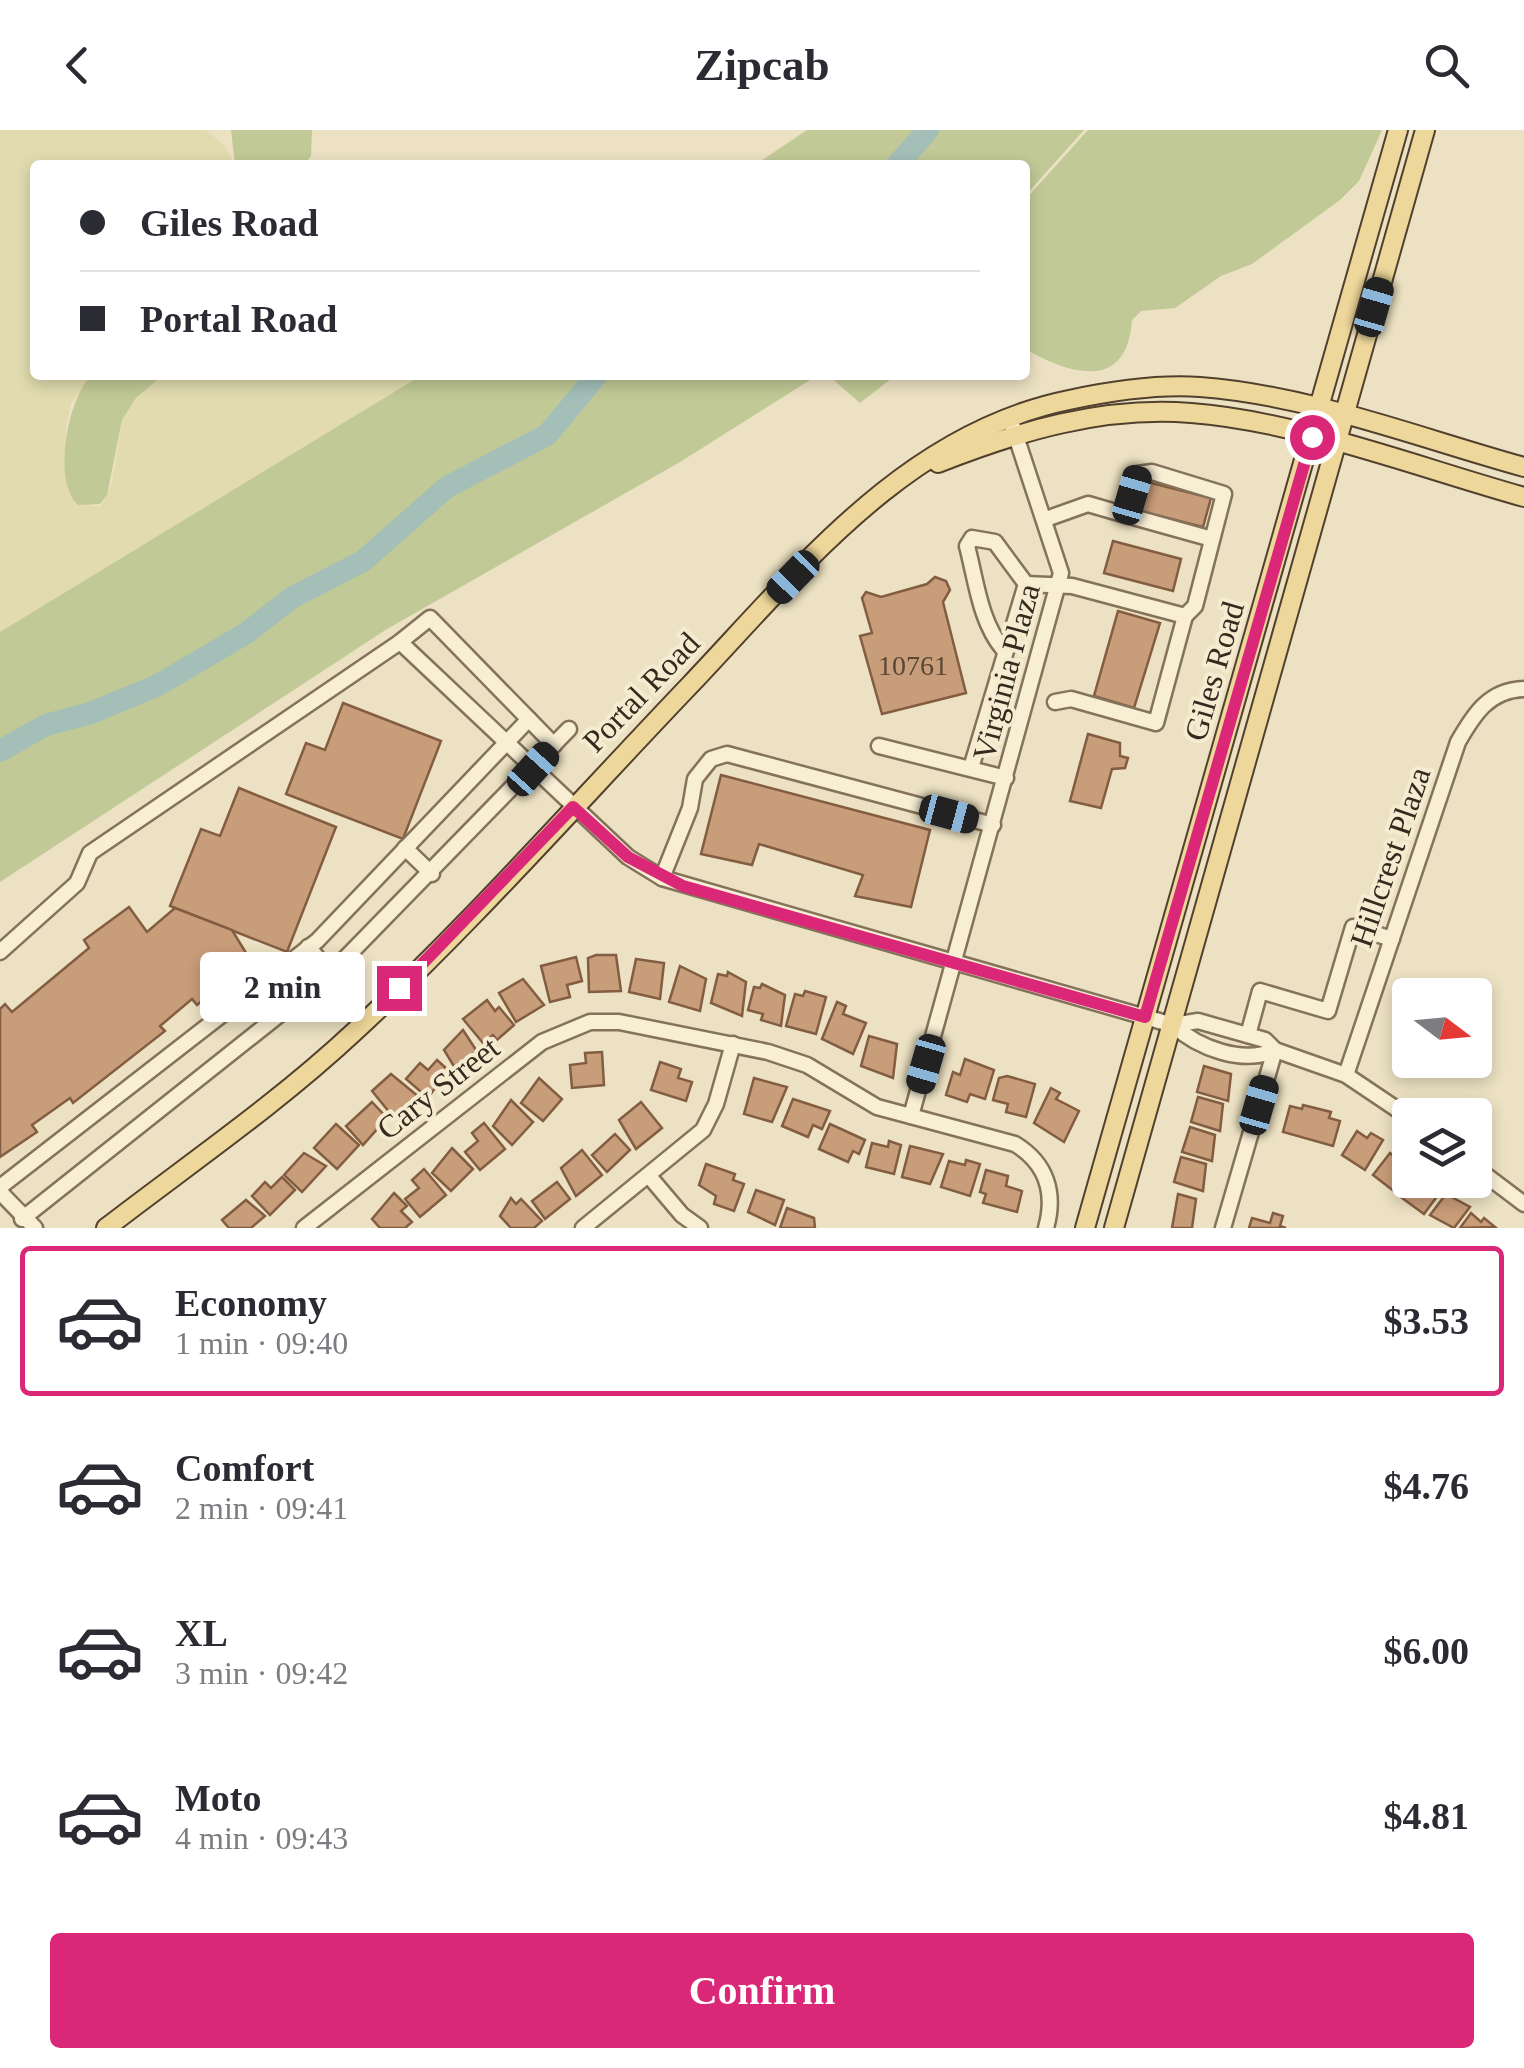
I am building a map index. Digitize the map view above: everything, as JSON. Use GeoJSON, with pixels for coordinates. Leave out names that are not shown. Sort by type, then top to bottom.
{"type":"FeatureCollection","features":[{"type":"Feature","properties":{"kind":"main road","name":"Giles Road"},"geometry":{"type":"LineString","coordinates":[[1084,1228],[1398,130]]}},
{"type":"Feature","properties":{"kind":"main road","name":"Giles Road"},"geometry":{"type":"LineString","coordinates":[[1114,1228],[1425,130]]}},
{"type":"Feature","properties":{"kind":"main road","name":"Portal Road"},"geometry":{"type":"LineString","coordinates":[[106,1228],[353,1034],[512,876],[848,520],[934,454],[1013,426],[1066,400],[1149,388],[1234,392],[1319,410],[1524,467]]}},
{"type":"Feature","properties":{"kind":"main road","name":"Portal Road"},"geometry":{"type":"LineString","coordinates":[[1013,426],[1156,412],[1223,416],[1312,437],[1524,498]]}},
{"type":"Feature","properties":{"kind":"street","name":"Virginia Plaza"},"geometry":{"type":"LineString","coordinates":[[911,1116],[1060,584],[1059,556],[1013,426]]}},
{"type":"Feature","properties":{"kind":"street"},"geometry":{"type":"LineString","coordinates":[[1055,702],[1071,698],[1156,723],[1185,616],[1195,606],[1224,494],[1152,472],[1138,474],[1126,515]]}},
{"type":"Feature","properties":{"kind":"street"},"geometry":{"type":"LineString","coordinates":[[1046,519],[1088,504],[1212,538]]}},
{"type":"Feature","properties":{"kind":"street"},"geometry":{"type":"LineString","coordinates":[[1003,649],[992,636],[983,609],[967,546],[972,538],[995,542],[1026,584]]}},
{"type":"Feature","properties":{"kind":"street"},"geometry":{"type":"LineString","coordinates":[[1026,584],[1060,584],[1185,616]]}},
{"type":"Feature","properties":{"kind":"street"},"geometry":{"type":"LineString","coordinates":[[970,768],[1003,649],[1026,584]]}},
{"type":"Feature","properties":{"kind":"street"},"geometry":{"type":"LineString","coordinates":[[0,952],[78,883],[90,853],[430,618],[554,745]]}},
{"type":"Feature","properties":{"kind":"street"},"geometry":{"type":"LineString","coordinates":[[400,642],[628,857],[662,878],[1145,1017],[1172,1026],[1191,1042],[1257,1059],[1275,1050]]}},
{"type":"Feature","properties":{"kind":"street","name":"Hillcrest Plaza"},"geometry":{"type":"LineString","coordinates":[[1346,1075],[1458,742],[1477,710],[1506,690],[1524,689]]}},
{"type":"Feature","properties":{"kind":"street"},"geometry":{"type":"LineString","coordinates":[[530,719],[308,947],[0,1190],[28,1224],[331,974],[569,729]]}},
{"type":"Feature","properties":{"kind":"street"},"geometry":{"type":"LineString","coordinates":[[880,746],[1006,778]]}},
{"type":"Feature","properties":{"kind":"street"},"geometry":{"type":"LineString","coordinates":[[662,878],[690,808],[695,779],[712,760],[727,754],[993,826]]}},
{"type":"Feature","properties":{"kind":"street"},"geometry":{"type":"LineString","coordinates":[[405,848],[432,874]]}},
{"type":"Feature","properties":{"kind":"street"},"geometry":{"type":"LineString","coordinates":[[1248,1035],[1260,992],[1328,1011],[1353,928],[1392,938]]}},
{"type":"Feature","properties":{"kind":"street"},"geometry":{"type":"LineString","coordinates":[[308,947],[331,974]]}},
{"type":"Feature","properties":{"kind":"street"},"geometry":{"type":"LineString","coordinates":[[1172,1026],[1198,1021],[1264,1040],[1275,1050],[1346,1075],[1392,1106]]}},
{"type":"Feature","properties":{"kind":"street","name":"Cary Street"},"geometry":{"type":"LineString","coordinates":[[304,1228],[542,1042],[590,1022],[619,1022],[675,1036],[733,1044]]}},
{"type":"Feature","properties":{"kind":"street"},"geometry":{"type":"LineString","coordinates":[[583,1228],[703,1130],[716,1104],[733,1044],[807,1065],[877,1107],[1015,1144],[1040,1165],[1051,1201],[1046,1228]]}},
{"type":"Feature","properties":{"kind":"street"},"geometry":{"type":"LineString","coordinates":[[1223,1228],[1275,1050]]}},
{"type":"Feature","properties":{"kind":"street"},"geometry":{"type":"LineString","coordinates":[[649,1176],[682,1215],[700,1228]]}},
{"type":"Feature","properties":{"kind":"street"},"geometry":{"type":"LineString","coordinates":[[1492,1180],[1524,1204]]}},
{"type":"Feature","properties":{"kind":"shaded area"},"geometry":{"type":"Polygon","coordinates":[[[0,130],[206,130],[225,146],[232,160],[30,160],[30,380],[88,380],[71,403],[66,428],[67,489],[91,506],[101,506],[112,483],[122,420],[136,398],[157,380],[414,380],[0,632],[0,130]]]}},
{"type":"Feature","properties":{"kind":"green space"},"geometry":{"type":"Polygon","coordinates":[[[231,130],[312,130],[308,160],[234,160],[231,130]]]}},
{"type":"Feature","properties":{"kind":"green space"},"geometry":{"type":"Polygon","coordinates":[[[807,130],[1084,130],[1030,190],[1030,160],[762,160],[807,130]]]}},
{"type":"Feature","properties":{"kind":"green space"},"geometry":{"type":"Polygon","coordinates":[[[1088,130],[1382,130],[1359,181],[1340,200],[1252,264],[1221,276],[1175,308],[1141,311],[1132,320],[1128,343],[1119,359],[1108,368],[1093,371],[1060,365],[1030,352],[1030,194],[1088,130]]]}},
{"type":"Feature","properties":{"kind":"green space"},"geometry":{"type":"Polygon","coordinates":[[[88,380],[157,380],[136,398],[122,420],[107,495],[100,504],[79,505],[66,480],[66,441],[88,380]]]}},
{"type":"Feature","properties":{"kind":"green space"},"geometry":{"type":"Polygon","coordinates":[[[414,380],[810,380],[680,462],[387,629],[0,882],[0,632],[414,380]]]}},
{"type":"Feature","properties":{"kind":"green space"},"geometry":{"type":"Polygon","coordinates":[[[834,380],[890,380],[860,403],[834,380]]]}},
{"type":"Feature","properties":{"kind":"building"},"geometry":{"type":"Polygon","coordinates":[[[1143,481],[1211,498],[1203,527],[1136,510],[1143,481]]]}},
{"type":"Feature","properties":{"kind":"building"},"geometry":{"type":"Polygon","coordinates":[[[1113,541],[1181,559],[1173,591],[1104,573],[1113,541]]]}},
{"type":"Feature","properties":{"kind":"building"},"geometry":{"type":"Polygon","coordinates":[[[935,577],[946,581],[950,590],[943,602],[966,693],[882,714],[860,636],[872,633],[862,598],[866,592],[881,597],[927,584],[935,577]]]}},
{"type":"Feature","properties":{"kind":"building"},"geometry":{"type":"Polygon","coordinates":[[[1118,611],[1160,623],[1134,708],[1094,696],[1118,611]]]}},
{"type":"Feature","properties":{"kind":"building"},"geometry":{"type":"Polygon","coordinates":[[[343,703],[441,741],[403,839],[286,794],[306,743],[325,750],[343,703]]]}},
{"type":"Feature","properties":{"kind":"building"},"geometry":{"type":"Polygon","coordinates":[[[1088,734],[1120,743],[1120,756],[1128,758],[1125,768],[1112,769],[1101,808],[1070,801],[1088,734]]]}},
{"type":"Feature","properties":{"kind":"building"},"geometry":{"type":"Polygon","coordinates":[[[721,775],[930,830],[911,907],[855,896],[863,875],[759,844],[752,865],[701,854],[721,775]]]}},
{"type":"Feature","properties":{"kind":"building"},"geometry":{"type":"Polygon","coordinates":[[[239,788],[336,827],[287,952],[170,906],[201,829],[220,836],[239,788]]]}},
{"type":"Feature","properties":{"kind":"building"},"geometry":{"type":"Polygon","coordinates":[[[129,907],[147,932],[175,908],[232,930],[251,961],[197,1005],[192,999],[160,1026],[165,1031],[73,1103],[70,1098],[32,1125],[37,1132],[0,1157],[0,1009],[5,1004],[12,1012],[89,948],[84,940],[129,907]]]}},
{"type":"Feature","properties":{"kind":"building"},"geometry":{"type":"Polygon","coordinates":[[[616,955],[621,991],[589,992],[588,958],[616,955]]]}},
{"type":"Feature","properties":{"kind":"building"},"geometry":{"type":"Polygon","coordinates":[[[576,957],[582,981],[567,985],[570,997],[550,1002],[541,966],[576,957]]]}},
{"type":"Feature","properties":{"kind":"building"},"geometry":{"type":"Polygon","coordinates":[[[636,959],[664,963],[660,999],[629,992],[636,959]]]}},
{"type":"Feature","properties":{"kind":"building"},"geometry":{"type":"Polygon","coordinates":[[[680,966],[706,979],[700,1011],[669,1002],[680,966]]]}},
{"type":"Feature","properties":{"kind":"building"},"geometry":{"type":"Polygon","coordinates":[[[728,972],[746,982],[742,1016],[711,1003],[718,974],[727,976],[728,972]]]}},
{"type":"Feature","properties":{"kind":"building"},"geometry":{"type":"Polygon","coordinates":[[[523,979],[544,1005],[516,1022],[499,993],[523,979]]]}},
{"type":"Feature","properties":{"kind":"building"},"geometry":{"type":"Polygon","coordinates":[[[762,984],[785,995],[781,1026],[761,1020],[763,1014],[748,1010],[754,987],[760,988],[762,984]]]}},
{"type":"Feature","properties":{"kind":"building"},"geometry":{"type":"Polygon","coordinates":[[[805,991],[826,997],[816,1034],[786,1026],[795,994],[803,996],[805,991]]]}},
{"type":"Feature","properties":{"kind":"building"},"geometry":{"type":"Polygon","coordinates":[[[487,1000],[495,1011],[499,1007],[514,1025],[497,1040],[493,1035],[483,1043],[463,1019],[487,1000]]]}},
{"type":"Feature","properties":{"kind":"building"},"geometry":{"type":"Polygon","coordinates":[[[837,1002],[846,1006],[843,1014],[866,1023],[853,1054],[822,1039],[837,1002]]]}},
{"type":"Feature","properties":{"kind":"building"},"geometry":{"type":"Polygon","coordinates":[[[463,1030],[478,1053],[455,1068],[444,1050],[463,1030]]]}},
{"type":"Feature","properties":{"kind":"building"},"geometry":{"type":"Polygon","coordinates":[[[869,1036],[897,1044],[893,1078],[861,1066],[869,1036]]]}},
{"type":"Feature","properties":{"kind":"building"},"geometry":{"type":"Polygon","coordinates":[[[602,1052],[604,1085],[572,1088],[570,1065],[586,1063],[585,1053],[602,1052]]]}},
{"type":"Feature","properties":{"kind":"building"},"geometry":{"type":"Polygon","coordinates":[[[965,1059],[994,1070],[985,1099],[970,1094],[967,1102],[946,1095],[953,1072],[960,1075],[965,1059]]]}},
{"type":"Feature","properties":{"kind":"building"},"geometry":{"type":"Polygon","coordinates":[[[437,1060],[448,1070],[428,1098],[406,1079],[420,1063],[428,1070],[437,1060]]]}},
{"type":"Feature","properties":{"kind":"building"},"geometry":{"type":"Polygon","coordinates":[[[660,1062],[681,1069],[678,1078],[692,1082],[686,1101],[651,1090],[660,1062]]]}},
{"type":"Feature","properties":{"kind":"building"},"geometry":{"type":"Polygon","coordinates":[[[1204,1066],[1231,1074],[1228,1101],[1197,1092],[1204,1066]]]}},
{"type":"Feature","properties":{"kind":"building"},"geometry":{"type":"Polygon","coordinates":[[[391,1074],[419,1097],[394,1118],[372,1091],[391,1074]]]}},
{"type":"Feature","properties":{"kind":"building"},"geometry":{"type":"Polygon","coordinates":[[[1007,1076],[1035,1084],[1026,1117],[1006,1112],[1008,1104],[993,1100],[999,1078],[1007,1076]]]}},
{"type":"Feature","properties":{"kind":"building"},"geometry":{"type":"Polygon","coordinates":[[[539,1078],[562,1099],[543,1121],[521,1103],[539,1078]]]}},
{"type":"Feature","properties":{"kind":"building"},"geometry":{"type":"Polygon","coordinates":[[[754,1078],[787,1087],[772,1122],[744,1114],[754,1078]]]}},
{"type":"Feature","properties":{"kind":"building"},"geometry":{"type":"Polygon","coordinates":[[[1051,1088],[1060,1093],[1056,1099],[1079,1111],[1064,1142],[1034,1123],[1051,1088]]]}},
{"type":"Feature","properties":{"kind":"building"},"geometry":{"type":"Polygon","coordinates":[[[1198,1097],[1223,1104],[1220,1131],[1191,1122],[1198,1097]]]}},
{"type":"Feature","properties":{"kind":"building"},"geometry":{"type":"Polygon","coordinates":[[[793,1099],[830,1111],[822,1129],[813,1125],[808,1137],[782,1126],[793,1099]]]}},
{"type":"Feature","properties":{"kind":"building"},"geometry":{"type":"Polygon","coordinates":[[[511,1100],[533,1122],[512,1145],[493,1126],[511,1100]]]}},
{"type":"Feature","properties":{"kind":"building"},"geometry":{"type":"Polygon","coordinates":[[[372,1102],[387,1118],[363,1145],[346,1126],[372,1102]]]}},
{"type":"Feature","properties":{"kind":"building"},"geometry":{"type":"Polygon","coordinates":[[[641,1102],[662,1128],[636,1149],[619,1120],[641,1102]]]}},
{"type":"Feature","properties":{"kind":"building"},"geometry":{"type":"Polygon","coordinates":[[[1303,1105],[1331,1112],[1329,1118],[1340,1121],[1333,1146],[1283,1132],[1290,1106],[1302,1109],[1303,1105]]]}},
{"type":"Feature","properties":{"kind":"building"},"geometry":{"type":"Polygon","coordinates":[[[484,1123],[505,1149],[480,1170],[465,1152],[478,1141],[472,1133],[484,1123]]]}},
{"type":"Feature","properties":{"kind":"building"},"geometry":{"type":"Polygon","coordinates":[[[336,1124],[359,1145],[337,1169],[314,1148],[336,1124]]]}},
{"type":"Feature","properties":{"kind":"building"},"geometry":{"type":"Polygon","coordinates":[[[830,1124],[865,1140],[859,1154],[853,1151],[848,1162],[819,1149],[830,1124]]]}},
{"type":"Feature","properties":{"kind":"building"},"geometry":{"type":"Polygon","coordinates":[[[1190,1127],[1215,1135],[1212,1161],[1182,1152],[1190,1127]]]}},
{"type":"Feature","properties":{"kind":"building"},"geometry":{"type":"Polygon","coordinates":[[[1357,1131],[1367,1138],[1371,1133],[1383,1140],[1365,1170],[1342,1155],[1357,1131]]]}},
{"type":"Feature","properties":{"kind":"building"},"geometry":{"type":"Polygon","coordinates":[[[615,1134],[630,1150],[607,1172],[592,1155],[615,1134]]]}},
{"type":"Feature","properties":{"kind":"building"},"geometry":{"type":"Polygon","coordinates":[[[889,1141],[901,1145],[894,1174],[866,1167],[872,1143],[888,1147],[889,1141]]]}},
{"type":"Feature","properties":{"kind":"building"},"geometry":{"type":"Polygon","coordinates":[[[910,1146],[943,1154],[930,1184],[902,1177],[910,1146]]]}},
{"type":"Feature","properties":{"kind":"building"},"geometry":{"type":"Polygon","coordinates":[[[452,1148],[473,1169],[451,1191],[432,1173],[452,1148]]]}},
{"type":"Feature","properties":{"kind":"building"},"geometry":{"type":"Polygon","coordinates":[[[582,1150],[602,1175],[576,1196],[561,1168],[582,1150]]]}},
{"type":"Feature","properties":{"kind":"building"},"geometry":{"type":"Polygon","coordinates":[[[304,1153],[326,1166],[302,1192],[284,1175],[304,1153]]]}},
{"type":"Feature","properties":{"kind":"building"},"geometry":{"type":"Polygon","coordinates":[[[1390,1153],[1392,1155],[1392,1190],[1373,1175],[1390,1153]]]}},
{"type":"Feature","properties":{"kind":"building"},"geometry":{"type":"Polygon","coordinates":[[[1181,1157],[1206,1164],[1203,1191],[1174,1182],[1181,1157]]]}},
{"type":"Feature","properties":{"kind":"building"},"geometry":{"type":"Polygon","coordinates":[[[966,1160],[980,1164],[970,1196],[941,1187],[949,1161],[965,1165],[966,1160]]]}},
{"type":"Feature","properties":{"kind":"building"},"geometry":{"type":"Polygon","coordinates":[[[706,1164],[735,1174],[733,1180],[744,1184],[734,1211],[714,1204],[716,1196],[699,1185],[706,1164]]]}},
{"type":"Feature","properties":{"kind":"building"},"geometry":{"type":"Polygon","coordinates":[[[424,1169],[446,1195],[420,1217],[405,1199],[419,1188],[412,1180],[424,1169]]]}},
{"type":"Feature","properties":{"kind":"building"},"geometry":{"type":"Polygon","coordinates":[[[986,1170],[1008,1176],[1006,1186],[1022,1191],[1017,1212],[983,1203],[986,1194],[980,1192],[986,1170]]]}},
{"type":"Feature","properties":{"kind":"building"},"geometry":{"type":"Polygon","coordinates":[[[282,1177],[295,1190],[270,1215],[252,1196],[265,1182],[271,1188],[282,1177]]]}},
{"type":"Feature","properties":{"kind":"building"},"geometry":{"type":"Polygon","coordinates":[[[557,1182],[570,1199],[545,1219],[532,1201],[557,1182]]]}},
{"type":"Feature","properties":{"kind":"building"},"geometry":{"type":"Polygon","coordinates":[[[756,1190],[784,1200],[775,1225],[748,1212],[756,1190]]]}},
{"type":"Feature","properties":{"kind":"building"},"geometry":{"type":"Polygon","coordinates":[[[394,1193],[407,1206],[401,1211],[412,1222],[405,1228],[380,1228],[372,1219],[394,1193]]]}},
{"type":"Feature","properties":{"kind":"building"},"geometry":{"type":"Polygon","coordinates":[[[1178,1194],[1196,1199],[1192,1228],[1172,1228],[1178,1194]]]}},
{"type":"Feature","properties":{"kind":"building"},"geometry":{"type":"Polygon","coordinates":[[[511,1198],[516,1204],[521,1199],[542,1221],[534,1228],[511,1228],[500,1216],[511,1198]]]}},
{"type":"Feature","properties":{"kind":"building"},"geometry":{"type":"Polygon","coordinates":[[[1402,1198],[1436,1198],[1424,1214],[1402,1198]]]}},
{"type":"Feature","properties":{"kind":"building"},"geometry":{"type":"Polygon","coordinates":[[[1443,1198],[1453,1198],[1470,1207],[1454,1228],[1430,1215],[1443,1198]]]}},
{"type":"Feature","properties":{"kind":"building"},"geometry":{"type":"Polygon","coordinates":[[[246,1200],[265,1216],[251,1228],[229,1228],[222,1220],[246,1200]]]}},
{"type":"Feature","properties":{"kind":"building"},"geometry":{"type":"Polygon","coordinates":[[[787,1208],[814,1218],[815,1228],[780,1228],[787,1208]]]}},
{"type":"Feature","properties":{"kind":"building"},"geometry":{"type":"Polygon","coordinates":[[[1273,1213],[1283,1216],[1280,1226],[1286,1228],[1249,1228],[1252,1218],[1270,1223],[1273,1213]]]}},
{"type":"Feature","properties":{"kind":"building"},"geometry":{"type":"Polygon","coordinates":[[[1471,1213],[1481,1222],[1484,1218],[1495,1227],[1460,1228],[1471,1213]]]}},
{"type":"Feature","properties":{"kind":"waterway"},"geometry":{"type":"LineString","coordinates":[[901,160],[928,130]]}},
{"type":"Feature","properties":{"kind":"waterway"},"geometry":{"type":"LineString","coordinates":[[0,751],[46,725],[91,713],[158,685],[245,634],[293,597],[363,561],[447,487],[547,435],[593,380]]}},
{"type":"Feature","properties":{"kind":"route"},"geometry":{"type":"LineString","coordinates":[[399,988],[512,876],[573,807],[628,857],[683,886],[1145,1017],[1312,437]]}}]}
